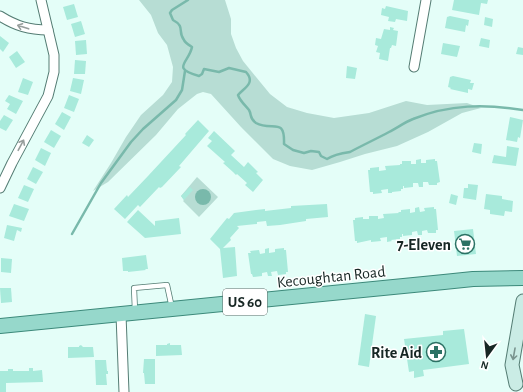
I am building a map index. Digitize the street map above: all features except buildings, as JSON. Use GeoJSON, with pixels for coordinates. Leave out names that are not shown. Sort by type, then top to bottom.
{"type":"FeatureCollection","features":[{"type":"Feature","properties":{"kind":"main road","name":"Kecoughtan Road"},"geometry":{"type":"LineString","coordinates":[[0,326],[473,279],[523,278]]}},
{"type":"Feature","properties":{"kind":"main road"},"geometry":{"type":"LineString","coordinates":[[515,388],[512,366],[523,301]]}},
{"type":"Feature","properties":{"kind":"main road"},"geometry":{"type":"LineString","coordinates":[[515,388],[523,372]]}},
{"type":"Feature","properties":{"kind":"street"},"geometry":{"type":"LineString","coordinates":[[1,183],[48,96],[54,72],[54,55],[41,0]]}},
{"type":"Feature","properties":{"kind":"street"},"geometry":{"type":"LineString","coordinates":[[414,67],[426,0]]}},
{"type":"Feature","properties":{"kind":"street"},"geometry":{"type":"LineString","coordinates":[[0,16],[12,24],[27,29],[48,30]]}},
{"type":"Feature","properties":{"kind":"street"},"geometry":{"type":"LineString","coordinates":[[124,392],[128,314]]}},
{"type":"Feature","properties":{"kind":"lane"},"geometry":{"type":"LineString","coordinates":[[128,314],[134,288],[167,285],[172,309]]}},
{"type":"Feature","properties":{"kind":"shaded area"},"geometry":{"type":"Polygon","coordinates":[[[139,0],[225,0],[231,19],[231,34],[243,61],[270,94],[287,107],[307,113],[334,118],[369,113],[406,101],[427,105],[467,103],[481,108],[462,113],[428,132],[397,146],[312,170],[290,166],[273,159],[211,94],[203,92],[197,94],[178,109],[156,135],[108,182],[93,191],[141,115],[163,95],[172,82],[173,67],[167,45],[158,33],[151,15],[139,0]]]}},
{"type":"Feature","properties":{"kind":"shaded area"},"geometry":{"type":"Polygon","coordinates":[[[197,177],[218,197],[199,217],[183,201],[184,200],[181,196],[197,177]]]}},
{"type":"Feature","properties":{"kind":"shaded area"},"geometry":{"type":"Polygon","coordinates":[[[203,189],[209,191],[211,197],[209,203],[203,205],[197,203],[195,197],[197,191],[203,189]]]}},
{"type":"Feature","properties":{"kind":"waterway"},"geometry":{"type":"LineString","coordinates":[[188,0],[172,10],[170,13],[173,20],[179,25],[182,37],[187,44],[192,47],[183,68],[190,73],[199,76],[202,74],[204,69],[219,72],[229,68],[246,72],[250,79],[246,88],[238,95],[240,99],[249,110],[256,123],[280,127],[284,135],[284,144],[293,150],[304,153],[311,151],[319,152],[321,156],[327,159],[335,155],[350,152],[410,120],[440,110],[481,106],[523,110]]}},
{"type":"Feature","properties":{"kind":"waterway"},"geometry":{"type":"LineString","coordinates":[[72,234],[101,183],[131,142],[143,129],[176,100],[182,90],[185,71]]}},
{"type":"Feature","properties":{"kind":"place","name":"7-Eleven"},"geometry":{"type":"Point","coordinates":[465,244]}},
{"type":"Feature","properties":{"kind":"place","name":"Rite Aid"},"geometry":{"type":"Point","coordinates":[436,352]}}]}
